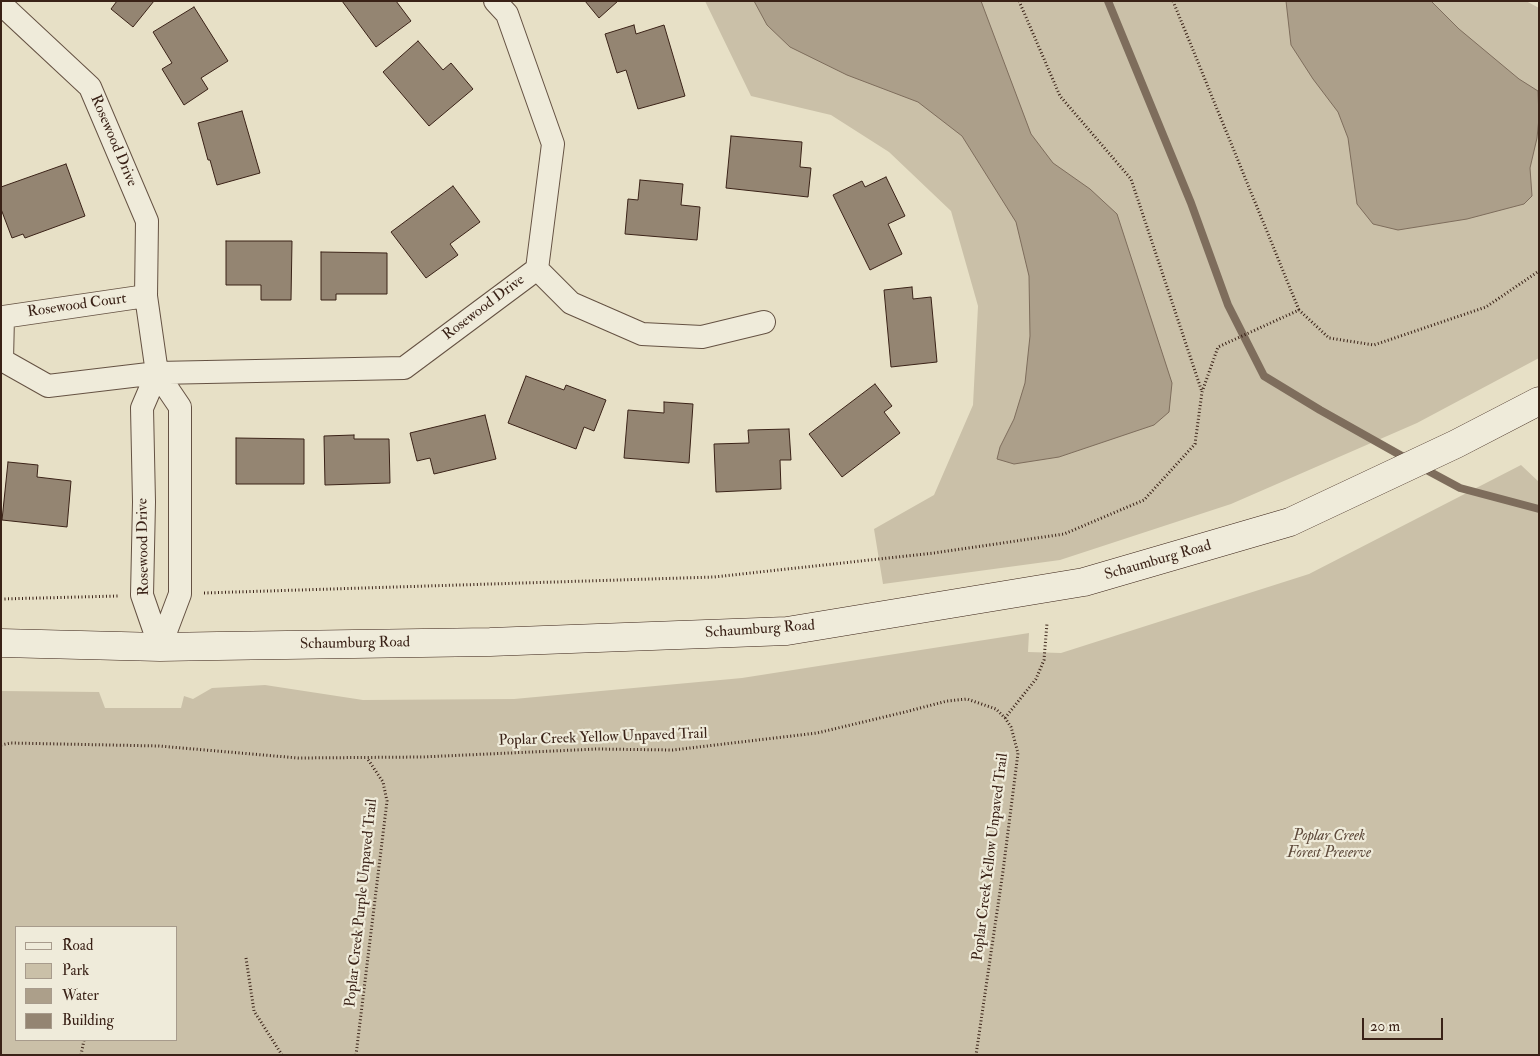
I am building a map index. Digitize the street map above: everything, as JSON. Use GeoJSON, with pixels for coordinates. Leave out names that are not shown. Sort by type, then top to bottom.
{"type":"FeatureCollection","features":[{"type":"Feature","properties":{"kind":"main road","name":"Schaumburg Road"},"geometry":{"type":"LineString","coordinates":[[1,643],[160,647],[490,642],[787,631],[1084,582],[1290,522],[1434,454],[1539,401]]}},
{"type":"Feature","properties":{"kind":"street","name":"Rosewood Drive"},"geometry":{"type":"LineString","coordinates":[[157,373],[404,368],[537,269],[553,144],[507,14],[495,1]]}},
{"type":"Feature","properties":{"kind":"street","name":"Rosewood Drive"},"geometry":{"type":"LineString","coordinates":[[1,4],[90,87],[147,221],[146,296],[157,373],[180,407],[180,594],[160,647]]}},
{"type":"Feature","properties":{"kind":"street"},"geometry":{"type":"LineString","coordinates":[[537,269],[571,303],[642,334],[702,337],[764,322]]}},
{"type":"Feature","properties":{"kind":"street","name":"Rosewood Court"},"geometry":{"type":"LineString","coordinates":[[146,296],[3,317],[2,360],[48,386],[157,373]]}},
{"type":"Feature","properties":{"kind":"street","name":"Rosewood Drive"},"geometry":{"type":"LineString","coordinates":[[157,373],[142,408],[144,502],[142,595],[160,647]]}},
{"type":"Feature","properties":{"kind":"path"},"geometry":{"type":"LineString","coordinates":[[1019,1],[1060,96],[1131,179],[1202,392]]}},
{"type":"Feature","properties":{"kind":"path"},"geometry":{"type":"LineString","coordinates":[[1174,1],[1299,310],[1329,338],[1374,345],[1486,307],[1539,271]]}},
{"type":"Feature","properties":{"kind":"path"},"geometry":{"type":"LineString","coordinates":[[180,594],[714,577],[934,553],[1064,534],[1144,500],[1195,444],[1202,392],[1218,347],[1299,310]]}},
{"type":"Feature","properties":{"kind":"path"},"geometry":{"type":"LineString","coordinates":[[1,599],[142,595]]}},
{"type":"Feature","properties":{"kind":"path"},"geometry":{"type":"LineString","coordinates":[[1005,718],[1036,678],[1044,660],[1048,623]]}},
{"type":"Feature","properties":{"kind":"path","name":"Poplar Creek Yellow Unpaved Trail"},"geometry":{"type":"LineString","coordinates":[[1,745],[11,743],[159,746],[298,758],[367,758],[597,749],[673,750],[817,733],[947,701],[967,699],[996,709],[1005,718],[1011,727],[1018,753],[976,1055]]}},
{"type":"Feature","properties":{"kind":"path","name":"Poplar Creek Purple Unpaved Trail"},"geometry":{"type":"LineString","coordinates":[[356,1055],[387,801],[383,782],[367,758]]}},
{"type":"Feature","properties":{"kind":"path"},"geometry":{"type":"LineString","coordinates":[[246,958],[254,1011],[282,1055]]}},
{"type":"Feature","properties":{"kind":"path"},"geometry":{"type":"LineString","coordinates":[[81,1055],[84,1041]]}},
{"type":"Feature","properties":{"kind":"green space"},"geometry":{"type":"Polygon","coordinates":[[[705,1],[1526,1],[1539,8],[1539,358],[1417,423],[1231,504],[1060,560],[883,584],[874,529],[934,495],[973,405],[978,306],[951,211],[889,152],[831,115],[751,96],[705,1]]]}},
{"type":"Feature","properties":{"kind":"green space","name":"Poplar Creek Forest Preserve"},"geometry":{"type":"Polygon","coordinates":[[[1521,465],[1539,482],[1539,1055],[1,1055],[1,691],[99,692],[105,708],[181,708],[184,696],[193,699],[212,688],[265,685],[363,700],[514,699],[742,678],[1029,633],[1028,652],[1061,653],[1309,574],[1521,465]]]}},
{"type":"Feature","properties":{"kind":"water"},"geometry":{"type":"Polygon","coordinates":[[[754,1],[981,1],[1031,134],[1053,163],[1090,189],[1117,214],[1172,383],[1169,412],[1154,425],[1059,457],[1014,464],[997,459],[1000,447],[1014,419],[1025,383],[1030,336],[1029,276],[1016,222],[962,136],[918,102],[847,75],[790,47],[767,25],[754,1]]]}},
{"type":"Feature","properties":{"kind":"water"},"geometry":{"type":"Polygon","coordinates":[[[1286,1],[1431,1],[1459,29],[1519,79],[1538,91],[1539,118],[1537,138],[1530,168],[1532,196],[1524,204],[1467,219],[1398,230],[1373,224],[1357,204],[1348,138],[1338,112],[1313,79],[1291,45],[1286,1]]]}},
{"type":"Feature","properties":{"kind":"building"},"geometry":{"type":"Polygon","coordinates":[[[117,1],[154,1],[133,27],[111,9],[117,1]]]}},
{"type":"Feature","properties":{"kind":"building"},"geometry":{"type":"Polygon","coordinates":[[[342,1],[396,1],[411,21],[376,47],[342,1]]]}},
{"type":"Feature","properties":{"kind":"building"},"geometry":{"type":"Polygon","coordinates":[[[585,1],[618,1],[599,18],[585,1]]]}},
{"type":"Feature","properties":{"kind":"building"},"geometry":{"type":"Polygon","coordinates":[[[194,7],[228,61],[201,78],[208,89],[184,105],[162,69],[172,63],[153,32],[194,7]]]}},
{"type":"Feature","properties":{"kind":"building"},"geometry":{"type":"Polygon","coordinates":[[[634,25],[636,34],[664,25],[685,96],[638,109],[626,70],[617,73],[605,34],[634,25]]]}},
{"type":"Feature","properties":{"kind":"building"},"geometry":{"type":"Polygon","coordinates":[[[418,41],[443,70],[451,63],[473,89],[429,126],[383,72],[418,41]]]}},
{"type":"Feature","properties":{"kind":"building"},"geometry":{"type":"Polygon","coordinates":[[[242,111],[260,173],[217,185],[198,123],[242,111]]]}},
{"type":"Feature","properties":{"kind":"building"},"geometry":{"type":"Polygon","coordinates":[[[731,136],[802,142],[800,167],[811,168],[808,197],[726,188],[731,136]]]}},
{"type":"Feature","properties":{"kind":"building"},"geometry":{"type":"Polygon","coordinates":[[[66,164],[85,216],[25,238],[23,234],[12,238],[1,209],[1,187],[66,164]]]}},
{"type":"Feature","properties":{"kind":"building"},"geometry":{"type":"Polygon","coordinates":[[[886,177],[905,216],[888,224],[902,254],[870,270],[833,195],[862,181],[865,187],[886,177]]]}},
{"type":"Feature","properties":{"kind":"building"},"geometry":{"type":"Polygon","coordinates":[[[640,180],[683,184],[681,205],[700,207],[697,240],[625,234],[628,199],[638,200],[640,180]]]}},
{"type":"Feature","properties":{"kind":"building"},"geometry":{"type":"Polygon","coordinates":[[[453,186],[480,222],[450,244],[458,255],[426,278],[391,232],[453,186]]]}},
{"type":"Feature","properties":{"kind":"building"},"geometry":{"type":"Polygon","coordinates":[[[226,241],[292,241],[291,300],[261,300],[261,285],[226,285],[226,241]]]}},
{"type":"Feature","properties":{"kind":"building"},"geometry":{"type":"Polygon","coordinates":[[[321,252],[387,253],[387,294],[336,294],[336,300],[321,300],[321,252]]]}},
{"type":"Feature","properties":{"kind":"building"},"geometry":{"type":"Polygon","coordinates":[[[912,287],[913,299],[931,297],[937,362],[891,367],[884,290],[912,287]]]}},
{"type":"Feature","properties":{"kind":"building"},"geometry":{"type":"Polygon","coordinates":[[[526,376],[564,390],[566,385],[606,400],[594,431],[584,427],[576,449],[508,423],[526,376]]]}},
{"type":"Feature","properties":{"kind":"building"},"geometry":{"type":"Polygon","coordinates":[[[875,384],[892,406],[884,412],[900,433],[842,477],[809,434],[875,384]]]}},
{"type":"Feature","properties":{"kind":"building"},"geometry":{"type":"Polygon","coordinates":[[[664,402],[693,404],[689,463],[624,458],[628,410],[664,413],[664,402]]]}},
{"type":"Feature","properties":{"kind":"building"},"geometry":{"type":"Polygon","coordinates":[[[485,415],[496,459],[434,474],[430,458],[417,461],[410,433],[485,415]]]}},
{"type":"Feature","properties":{"kind":"building"},"geometry":{"type":"Polygon","coordinates":[[[789,429],[791,460],[780,460],[781,489],[716,492],[714,444],[749,443],[748,430],[789,429]]]}},
{"type":"Feature","properties":{"kind":"building"},"geometry":{"type":"Polygon","coordinates":[[[354,435],[354,439],[389,439],[390,483],[325,485],[324,436],[354,435]]]}},
{"type":"Feature","properties":{"kind":"building"},"geometry":{"type":"Polygon","coordinates":[[[236,438],[304,439],[304,484],[236,484],[236,438]]]}},
{"type":"Feature","properties":{"kind":"building"},"geometry":{"type":"Polygon","coordinates":[[[8,462],[38,465],[37,477],[71,481],[67,527],[2,520],[8,462]]]}},
{"type":"Feature","properties":{"kind":"waterway"},"geometry":{"type":"LineString","coordinates":[[1108,1],[1191,203],[1228,305],[1264,376],[1409,460]]}},
{"type":"Feature","properties":{"kind":"waterway"},"geometry":{"type":"LineString","coordinates":[[1421,467],[1460,488],[1539,509]]}}]}
